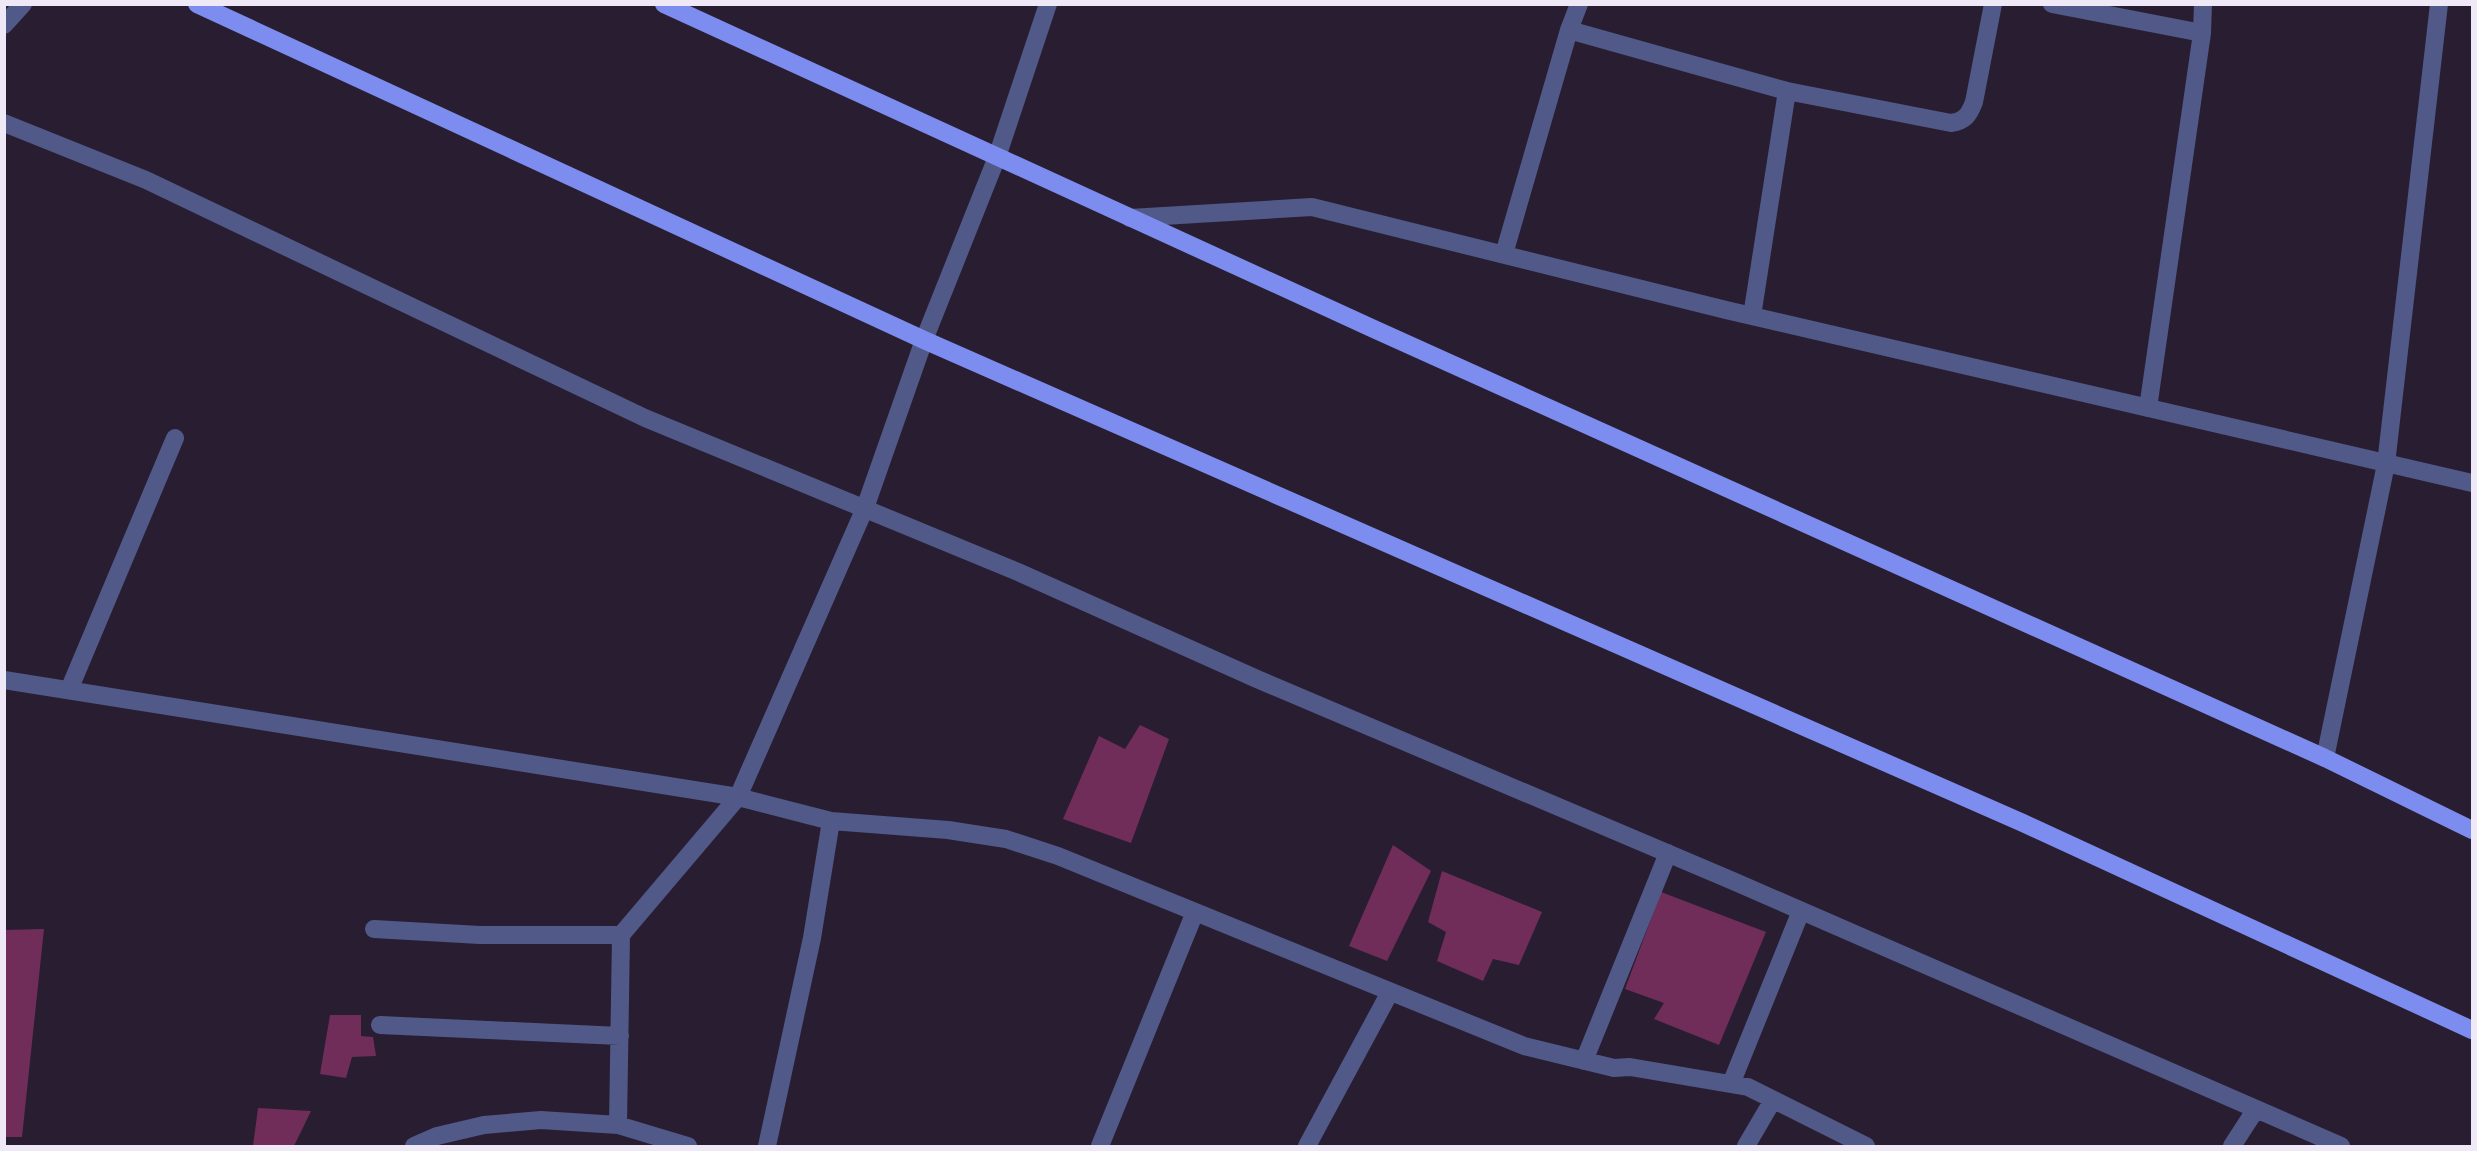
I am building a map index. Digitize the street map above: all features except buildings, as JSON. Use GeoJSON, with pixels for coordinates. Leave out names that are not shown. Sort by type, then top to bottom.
{"type":"FeatureCollection","features":[{"type":"Feature","properties":{"kind":"main road"},"geometry":{"type":"LineString","coordinates":[[197,4],[924,340],[2024,823],[2472,1030]]}},
{"type":"Feature","properties":{"kind":"main road"},"geometry":{"type":"LineString","coordinates":[[663,4],[1130,218],[2325,758],[2472,830]]}},
{"type":"Feature","properties":{"kind":"street"},"geometry":{"type":"LineString","coordinates":[[4,25],[23,4]]}},
{"type":"Feature","properties":{"kind":"street"},"geometry":{"type":"LineString","coordinates":[[618,1125],[621,935],[738,797],[865,508],[924,340],[997,157],[1048,4]]}},
{"type":"Feature","properties":{"kind":"street"},"geometry":{"type":"LineString","coordinates":[[1504,254],[1569,30],[1579,4]]}},
{"type":"Feature","properties":{"kind":"street"},"geometry":{"type":"LineString","coordinates":[[1569,30],[1787,91],[1951,123],[1964,120],[1970,113],[1974,102],[1992,4]]}},
{"type":"Feature","properties":{"kind":"street"},"geometry":{"type":"LineString","coordinates":[[2052,4],[2202,33]]}},
{"type":"Feature","properties":{"kind":"street"},"geometry":{"type":"LineString","coordinates":[[2148,408],[2202,33],[2204,4]]}},
{"type":"Feature","properties":{"kind":"street"},"geometry":{"type":"LineString","coordinates":[[2325,758],[2386,464],[2439,4]]}},
{"type":"Feature","properties":{"kind":"street"},"geometry":{"type":"LineString","coordinates":[[1752,316],[1787,91]]}},
{"type":"Feature","properties":{"kind":"street"},"geometry":{"type":"LineString","coordinates":[[4,123],[146,180],[645,418],[1018,572],[1257,680],[1668,853],[2341,1146]]}},
{"type":"Feature","properties":{"kind":"street"},"geometry":{"type":"LineString","coordinates":[[1130,218],[1312,207],[1752,316],[2472,483]]}},
{"type":"Feature","properties":{"kind":"street"},"geometry":{"type":"LineString","coordinates":[[69,690],[175,438]]}},
{"type":"Feature","properties":{"kind":"street"},"geometry":{"type":"LineString","coordinates":[[4,680],[738,797],[831,821],[948,830],[1006,839],[1058,856],[1524,1046],[1614,1068],[1630,1067],[1748,1087],[1866,1146]]}},
{"type":"Feature","properties":{"kind":"street"},"geometry":{"type":"LineString","coordinates":[[767,1146],[812,938],[831,821]]}},
{"type":"Feature","properties":{"kind":"street"},"geometry":{"type":"LineString","coordinates":[[1584,1061],[1668,853]]}},
{"type":"Feature","properties":{"kind":"street"},"geometry":{"type":"LineString","coordinates":[[1731,1084],[1801,911]]}},
{"type":"Feature","properties":{"kind":"street"},"geometry":{"type":"LineString","coordinates":[[1100,1146],[1195,912]]}},
{"type":"Feature","properties":{"kind":"street"},"geometry":{"type":"LineString","coordinates":[[374,929],[480,935],[621,935]]}},
{"type":"Feature","properties":{"kind":"street"},"geometry":{"type":"LineString","coordinates":[[1307,1146],[1390,992]]}},
{"type":"Feature","properties":{"kind":"street"},"geometry":{"type":"LineString","coordinates":[[380,1025],[620,1036]]}},
{"type":"Feature","properties":{"kind":"street"},"geometry":{"type":"LineString","coordinates":[[1746,1146],[1773,1100]]}},
{"type":"Feature","properties":{"kind":"street"},"geometry":{"type":"LineString","coordinates":[[2232,1146],[2256,1109]]}},
{"type":"Feature","properties":{"kind":"street"},"geometry":{"type":"LineString","coordinates":[[414,1146],[436,1136],[484,1125],[541,1120],[618,1125],[688,1146]]}}]}
